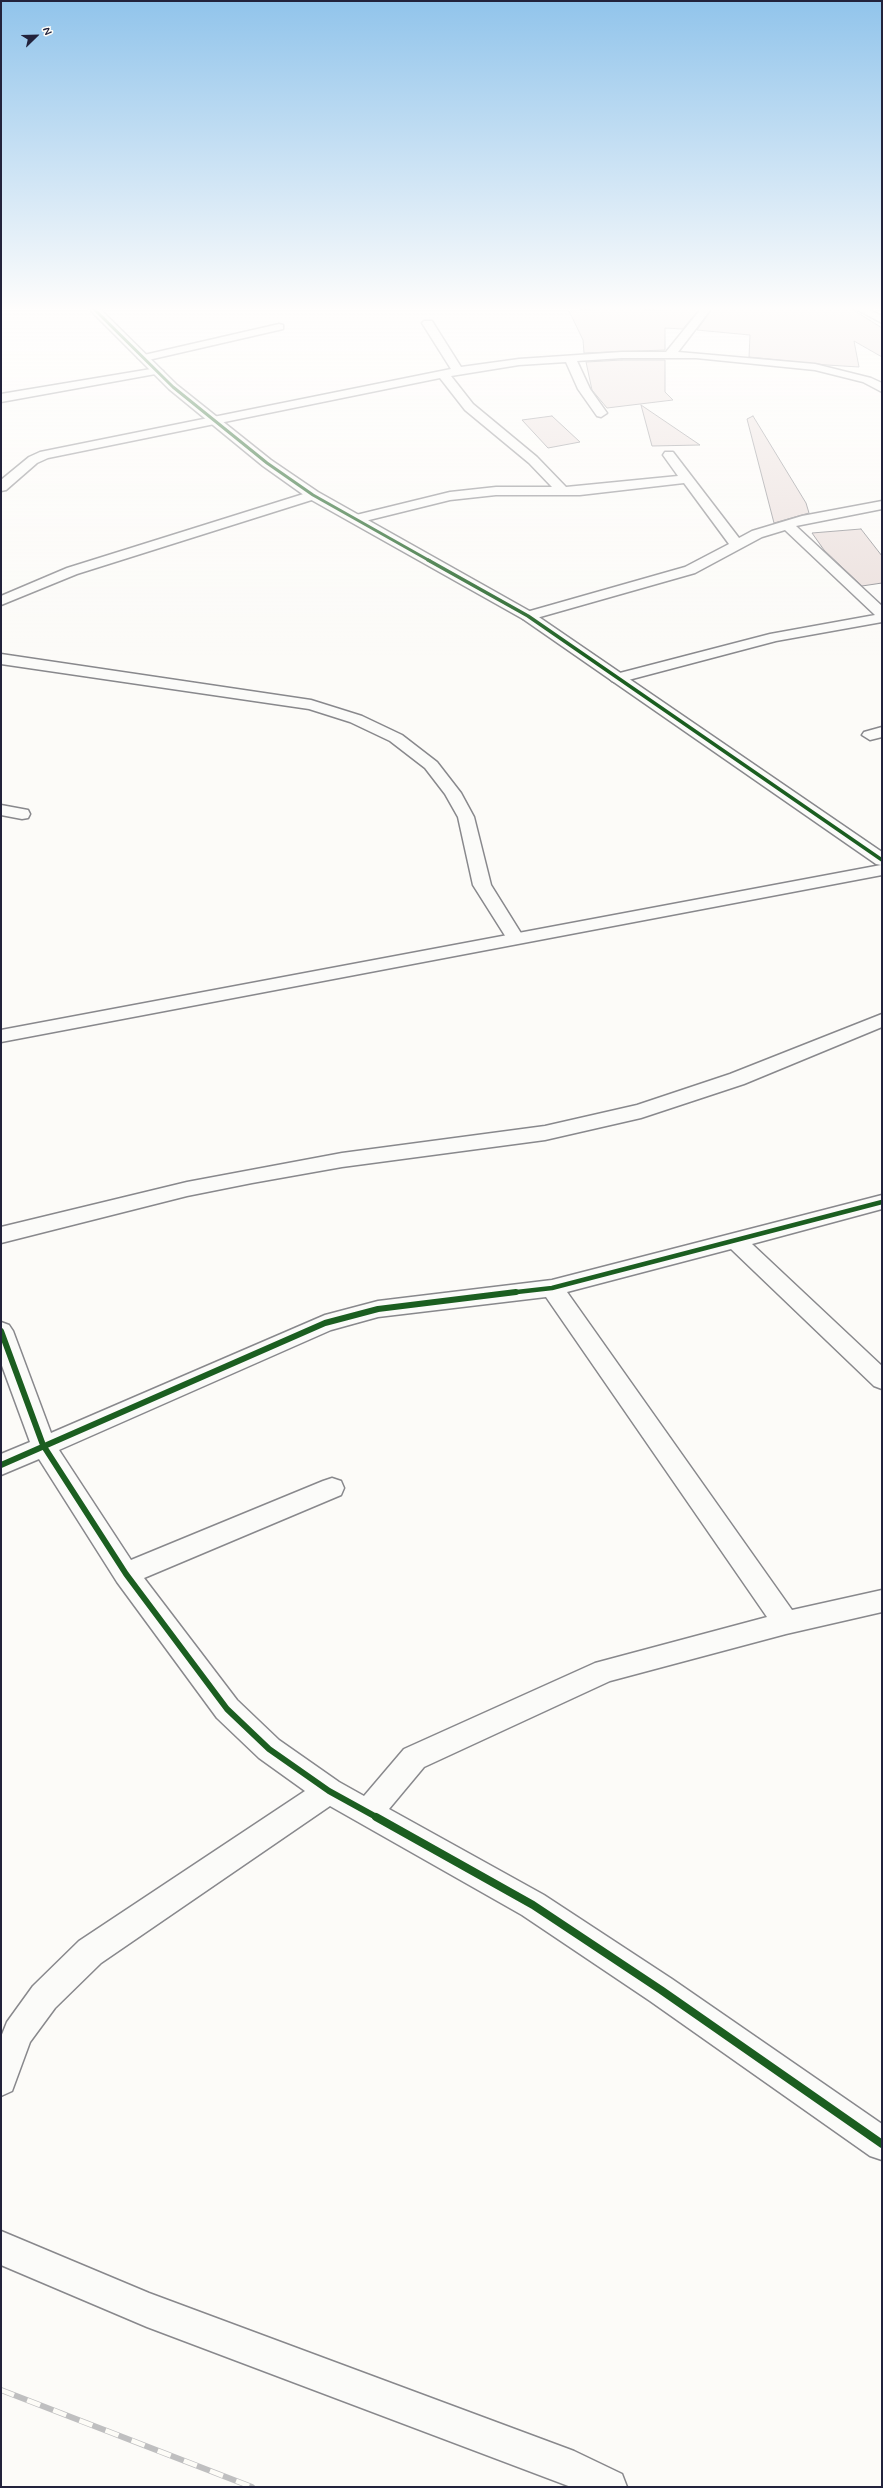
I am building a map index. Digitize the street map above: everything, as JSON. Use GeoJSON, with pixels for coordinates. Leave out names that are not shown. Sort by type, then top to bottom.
{"type":"FeatureCollection","features":[{"type":"Feature","properties":{"kind":"street"},"geometry":{"type":"LineString","coordinates":[[1,487],[33,460],[44,455],[188,425]]}},
{"type":"Feature","properties":{"kind":"street"},"geometry":{"type":"LineString","coordinates":[[219,425],[267,463],[313,495],[528,616],[882,860]]}},
{"type":"Feature","properties":{"kind":"street"},"geometry":{"type":"LineString","coordinates":[[490,425],[533,460],[563,491]]}},
{"type":"Feature","properties":{"kind":"street"},"geometry":{"type":"LineString","coordinates":[[669,455],[736,544]]}},
{"type":"Feature","properties":{"kind":"street"},"geometry":{"type":"LineString","coordinates":[[357,519],[450,496],[496,491],[563,491],[687,479]]}},
{"type":"Feature","properties":{"kind":"street"},"geometry":{"type":"LineString","coordinates":[[1,601],[72,571],[313,495]]}},
{"type":"Feature","properties":{"kind":"street"},"geometry":{"type":"LineString","coordinates":[[528,616],[690,570],[757,534],[807,519],[882,505]]}},
{"type":"Feature","properties":{"kind":"street"},"geometry":{"type":"LineString","coordinates":[[787,525],[882,614]]}},
{"type":"Feature","properties":{"kind":"street"},"geometry":{"type":"LineString","coordinates":[[617,678],[775,637],[882,618]]}},
{"type":"Feature","properties":{"kind":"street"},"geometry":{"type":"LineString","coordinates":[[1,659],[311,705],[356,718],[396,738],[431,765],[453,793],[466,817],[482,885],[515,938]]}},
{"type":"Feature","properties":{"kind":"street"},"geometry":{"type":"LineString","coordinates":[[1,810],[22,814]]}},
{"type":"Feature","properties":{"kind":"street"},"geometry":{"type":"LineString","coordinates":[[1,1036],[882,870]]}},
{"type":"Feature","properties":{"kind":"street"},"geometry":{"type":"LineString","coordinates":[[1,1235],[187,1189],[342,1160],[546,1133],[641,1111],[737,1079],[882,1020]]}},
{"type":"Feature","properties":{"kind":"street"},"geometry":{"type":"LineString","coordinates":[[1,1465],[43,1445],[325,1323],[378,1309],[552,1288],[882,1202]]}},
{"type":"Feature","properties":{"kind":"street"},"geometry":{"type":"LineString","coordinates":[[735,1240],[882,1380]]}},
{"type":"Feature","properties":{"kind":"street"},"geometry":{"type":"LineString","coordinates":[[552,1288],[786,1623]]}},
{"type":"Feature","properties":{"kind":"street"},"geometry":{"type":"LineString","coordinates":[[1,1331],[43,1445],[126,1574],[227,1709],[269,1749],[329,1791],[533,1905],[882,2144]]}},
{"type":"Feature","properties":{"kind":"street"},"geometry":{"type":"LineString","coordinates":[[126,1574],[332,1488]]}},
{"type":"Feature","properties":{"kind":"street"},"geometry":{"type":"LineString","coordinates":[[368,1813],[414,1758],[434,1747],[605,1671],[786,1623],[882,1601]]}},
{"type":"Feature","properties":{"kind":"street"},"geometry":{"type":"LineString","coordinates":[[1,2080],[18,2033],[44,1997],[90,1952],[329,1791]]}},
{"type":"Feature","properties":{"kind":"street"},"geometry":{"type":"LineString","coordinates":[[1,2248],[147,2310],[574,2469],[609,2487]]}},
{"type":"Feature","properties":{"kind":"building"},"geometry":{"type":"Polygon","coordinates":[[[527,425],[562,425],[580,442],[548,448],[527,425]]]}},
{"type":"Feature","properties":{"kind":"building"},"geometry":{"type":"Polygon","coordinates":[[[646,425],[671,425],[700,445],[652,446],[646,425]]]}},
{"type":"Feature","properties":{"kind":"building"},"geometry":{"type":"Polygon","coordinates":[[[749,425],[759,425],[806,503],[809,513],[774,523],[749,425]]]}},
{"type":"Feature","properties":{"kind":"building"},"geometry":{"type":"Polygon","coordinates":[[[861,529],[882,556],[882,583],[862,586],[824,550],[812,533],[861,529]]]}},
{"type":"Feature","properties":{"kind":"railway"},"geometry":{"type":"LineString","coordinates":[[1,2390],[252,2487]]}},
{"type":"Feature","properties":{"kind":"cycle path"},"geometry":{"type":"LineString","coordinates":[[220,425],[267,463],[313,495],[528,616],[882,860]]}},
{"type":"Feature","properties":{"kind":"cycle path"},"geometry":{"type":"LineString","coordinates":[[1,1465],[325,1323],[378,1309],[552,1288],[882,1202]]}},
{"type":"Feature","properties":{"kind":"cycle path"},"geometry":{"type":"LineString","coordinates":[[1,1331],[43,1445],[126,1574],[227,1709],[269,1749],[329,1791],[533,1905],[661,1990],[882,2144]]}}]}
